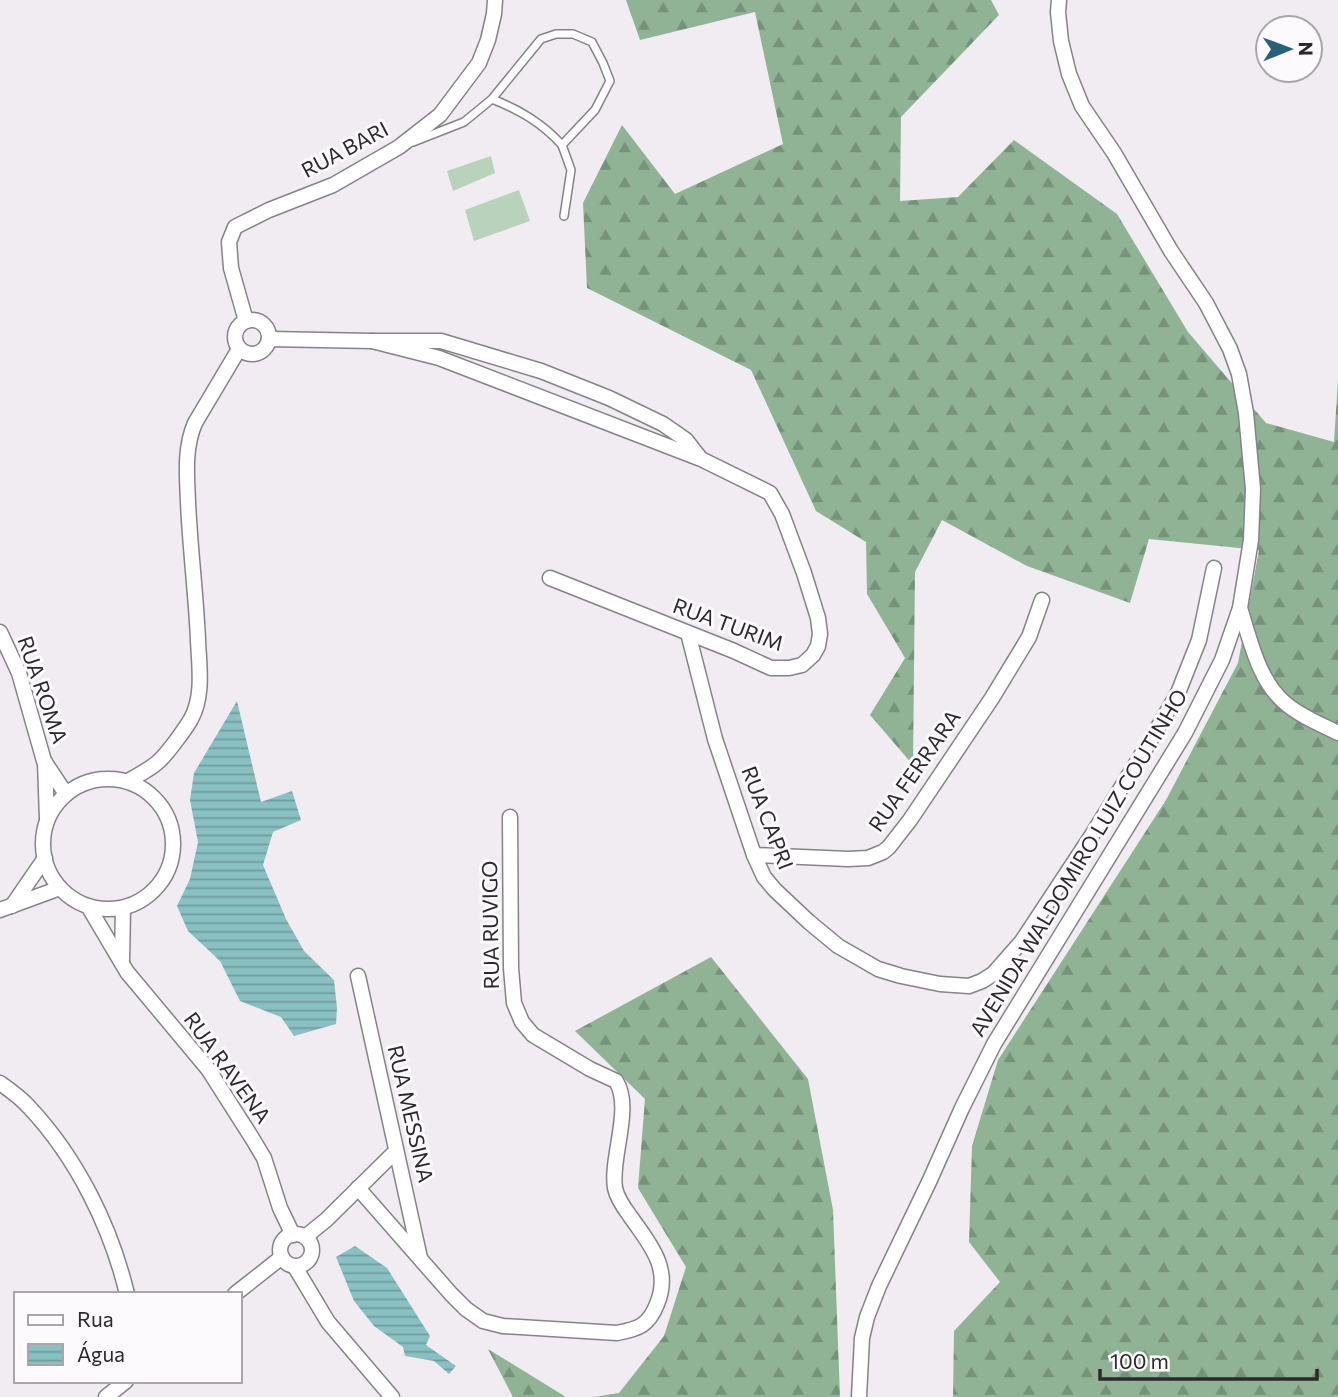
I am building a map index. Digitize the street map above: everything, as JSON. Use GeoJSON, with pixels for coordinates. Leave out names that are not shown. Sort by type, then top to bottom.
{"type":"FeatureCollection","features":[{"type":"Feature","properties":{"kind":"street","name":"RUA BARI"},"geometry":{"type":"LineString","coordinates":[[246,321],[231,268],[229,242],[235,227],[269,210],[333,185],[399,147],[440,115],[480,63],[488,40],[495,0]]}},
{"type":"Feature","properties":{"kind":"street","name":"AVENIDA WALDOMIRO LUIZ COUTINHO"},"geometry":{"type":"LineString","coordinates":[[859,1397],[862,1338],[879,1286],[994,1044],[1185,733],[1222,660],[1240,608],[1251,540],[1253,489],[1246,413],[1239,374],[1230,349],[1206,303],[1082,106],[1069,74],[1061,41],[1059,0]]}},
{"type":"Feature","properties":{"kind":"street"},"geometry":{"type":"LineString","coordinates":[[246,321],[257,321],[266,328],[269,339],[264,349],[254,355],[239,349],[235,333],[246,321]]}},
{"type":"Feature","properties":{"kind":"street","name":"RUA TURIM"},"geometry":{"type":"LineString","coordinates":[[269,339],[441,341],[541,371],[609,398],[663,424],[686,440],[701,459]]}},
{"type":"Feature","properties":{"kind":"street","name":"RUA TURIM"},"geometry":{"type":"LineString","coordinates":[[372,341],[439,358],[701,459],[770,493],[782,514],[804,573],[818,618],[818,646],[802,665],[771,668],[551,578]]}},
{"type":"Feature","properties":{"kind":"street"},"geometry":{"type":"LineString","coordinates":[[128,781],[159,761],[192,718],[198,699],[200,679],[187,481],[190,434],[239,349]]}},
{"type":"Feature","properties":{"kind":"street","name":"RUA CAPRI"},"geometry":{"type":"LineString","coordinates":[[688,634],[715,738],[754,855],[764,877],[809,922],[860,960],[901,976],[940,985],[969,986],[993,974],[1022,941],[1092,835],[1178,693],[1199,640],[1214,568]]}},
{"type":"Feature","properties":{"kind":"street","name":"RUA FERRARA"},"geometry":{"type":"LineString","coordinates":[[754,855],[868,858],[889,847],[992,698],[1029,637],[1042,600]]}},
{"type":"Feature","properties":{"kind":"street"},"geometry":{"type":"LineString","coordinates":[[1240,608],[1258,660],[1275,693],[1296,710],[1338,733]]}},
{"type":"Feature","properties":{"kind":"street","name":"RUA ROMA"},"geometry":{"type":"LineString","coordinates":[[0,632],[19,673],[44,761],[47,822]]}},
{"type":"Feature","properties":{"kind":"street","name":"RUA ROMA"},"geometry":{"type":"LineString","coordinates":[[44,761],[66,794]]}},
{"type":"Feature","properties":{"kind":"street"},"geometry":{"type":"LineString","coordinates":[[151,793],[159,761]]}},
{"type":"Feature","properties":{"kind":"street"},"geometry":{"type":"LineString","coordinates":[[95,779],[128,781],[151,793],[168,817],[173,835],[173,855],[167,873],[156,889],[141,900],[123,908],[88,906],[73,899],[60,888],[51,875],[43,840],[47,822],[66,794],[79,785],[95,779]]}},
{"type":"Feature","properties":{"kind":"street","name":"RUA RUVIGO"},"geometry":{"type":"LineString","coordinates":[[358,1188],[420,1261],[466,1309],[483,1321],[503,1326],[617,1333],[645,1324],[652,1317],[660,1298],[662,1282],[656,1255],[619,1200],[615,1188],[614,1176],[621,1125],[621,1094],[618,1085],[533,1035],[522,1022],[514,1003],[511,968],[510,817]]}},
{"type":"Feature","properties":{"kind":"street"},"geometry":{"type":"LineString","coordinates":[[6,908],[45,858]]}},
{"type":"Feature","properties":{"kind":"street"},"geometry":{"type":"LineString","coordinates":[[6,908],[60,888]]}},
{"type":"Feature","properties":{"kind":"street","name":"RUA RAVENA"},"geometry":{"type":"LineString","coordinates":[[88,906],[127,972],[208,1069],[252,1138],[264,1158],[280,1209],[298,1239]]}},
{"type":"Feature","properties":{"kind":"street"},"geometry":{"type":"LineString","coordinates":[[122,963],[123,908]]}},
{"type":"Feature","properties":{"kind":"street","name":"RUA MESSINA"},"geometry":{"type":"LineString","coordinates":[[358,976],[420,1261]]}},
{"type":"Feature","properties":{"kind":"street"},"geometry":{"type":"LineString","coordinates":[[0,1083],[29,1106],[65,1153],[85,1186],[121,1267],[127,1292]]}},
{"type":"Feature","properties":{"kind":"street"},"geometry":{"type":"LineString","coordinates":[[392,1397],[335,1331],[281,1247],[326,1220],[396,1151]]}},
{"type":"Feature","properties":{"kind":"street"},"geometry":{"type":"LineString","coordinates":[[238,1292],[255,1280],[311,1257],[312,1249],[298,1239]]}},
{"type":"Feature","properties":{"kind":"street"},"geometry":{"type":"LineString","coordinates":[[106,1397],[124,1383]]}},
{"type":"Feature","properties":{"kind":"lane"},"geometry":{"type":"LineString","coordinates":[[399,147],[464,122],[492,99],[541,39],[556,34],[573,34],[592,42],[610,81],[595,110],[562,145]]}},
{"type":"Feature","properties":{"kind":"lane"},"geometry":{"type":"LineString","coordinates":[[492,99],[531,117],[550,131],[562,145],[571,170],[564,216]]}},
{"type":"Feature","properties":{"kind":"green space"},"geometry":{"type":"Polygon","coordinates":[[[626,0],[991,0],[999,15],[901,117],[900,201],[958,197],[1014,140],[1117,214],[1188,332],[1266,423],[1334,442],[1338,380],[1338,1397],[953,1397],[954,1331],[1000,1282],[969,1242],[972,1146],[998,1060],[1166,800],[1238,663],[1259,550],[1149,539],[1130,603],[1027,566],[942,520],[915,572],[913,765],[870,715],[905,658],[867,594],[866,542],[816,511],[751,370],[587,288],[583,203],[622,125],[675,194],[783,144],[755,12],[640,40],[626,0]]]}},
{"type":"Feature","properties":{"kind":"green space"},"geometry":{"type":"Polygon","coordinates":[[[491,156],[495,173],[453,191],[447,171],[491,156]]]}},
{"type":"Feature","properties":{"kind":"green space"},"geometry":{"type":"Polygon","coordinates":[[[519,190],[530,221],[474,241],[465,210],[519,190]]]}},
{"type":"Feature","properties":{"kind":"green space"},"geometry":{"type":"Polygon","coordinates":[[[711,957],[808,1079],[833,1210],[840,1397],[594,1397],[619,1393],[664,1336],[686,1267],[638,1188],[645,1099],[575,1031],[711,957]]]}},
{"type":"Feature","properties":{"kind":"green space"},"geometry":{"type":"Polygon","coordinates":[[[488,1349],[566,1397],[513,1397],[488,1349]]]}},
{"type":"Feature","properties":{"kind":"water"},"geometry":{"type":"Polygon","coordinates":[[[237,701],[261,802],[292,791],[301,820],[273,832],[263,865],[286,919],[304,951],[334,980],[336,1024],[294,1036],[281,1017],[240,1001],[220,961],[188,931],[177,906],[190,879],[198,842],[190,800],[194,773],[237,701]]]}},
{"type":"Feature","properties":{"kind":"water"},"geometry":{"type":"Polygon","coordinates":[[[355,1246],[387,1268],[430,1336],[426,1345],[456,1366],[449,1374],[434,1361],[405,1356],[403,1347],[374,1326],[354,1301],[336,1257],[355,1246]]]}}]}
